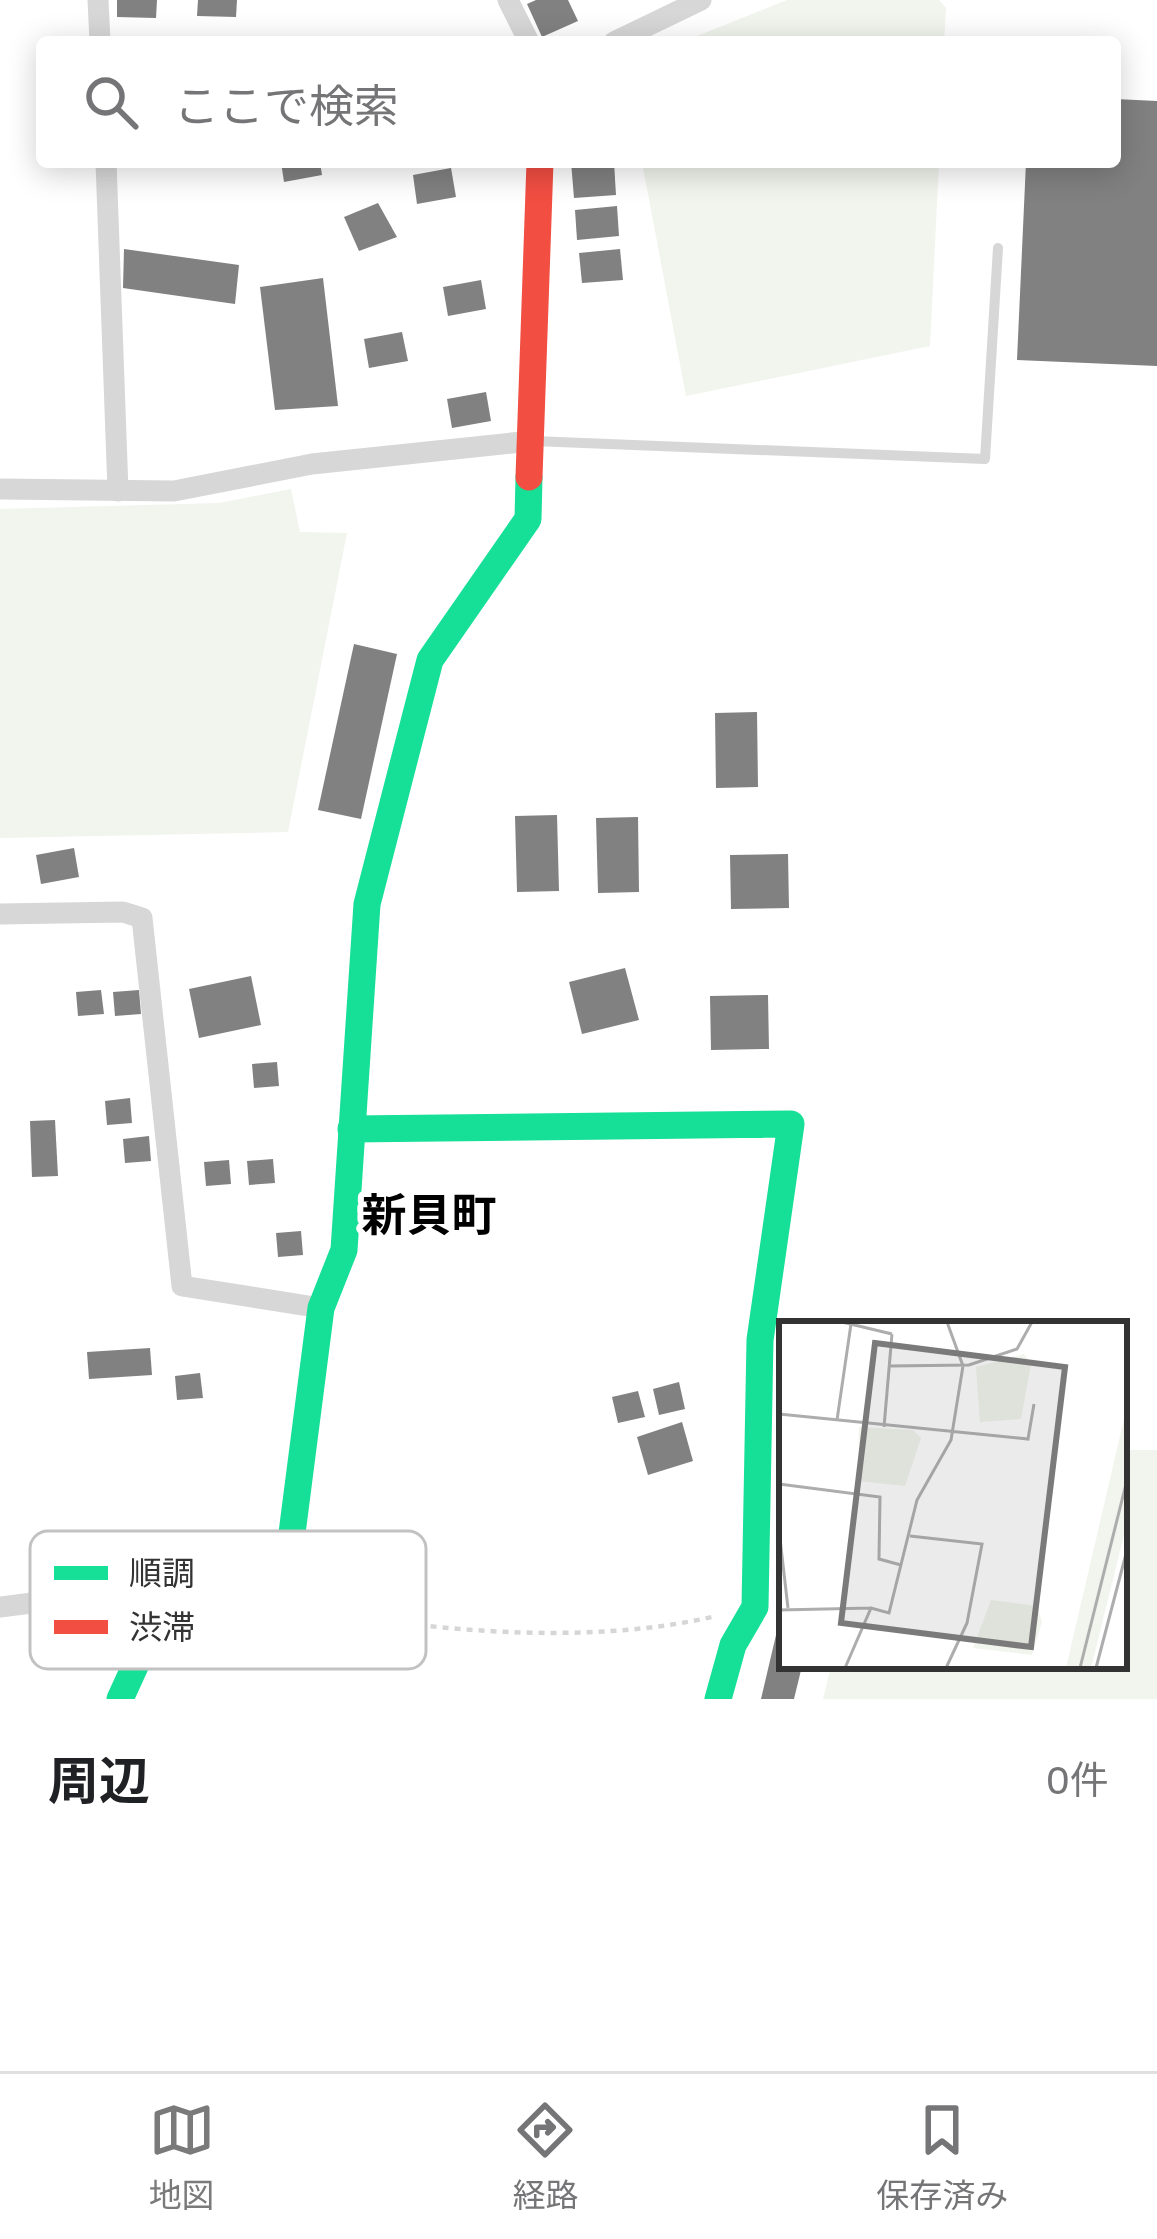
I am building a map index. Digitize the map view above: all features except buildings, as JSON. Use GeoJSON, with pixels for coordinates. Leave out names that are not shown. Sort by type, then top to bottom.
{"type":"FeatureCollection","features":[{"type":"Feature","properties":{"kind":"street"},"geometry":{"type":"LineString","coordinates":[[98,0],[100,36]]}},
{"type":"Feature","properties":{"kind":"street"},"geometry":{"type":"LineString","coordinates":[[508,0],[527,36]]}},
{"type":"Feature","properties":{"kind":"street"},"geometry":{"type":"LineString","coordinates":[[626,36],[701,0]]}},
{"type":"Feature","properties":{"kind":"street"},"geometry":{"type":"LineString","coordinates":[[106,168],[118,491]]}},
{"type":"Feature","properties":{"kind":"street"},"geometry":{"type":"LineString","coordinates":[[292,1531],[321,1308],[344,1250],[367,904],[430,660],[528,519],[540,168]]}},
{"type":"Feature","properties":{"kind":"street"},"geometry":{"type":"LineString","coordinates":[[0,489],[174,491],[312,464],[531,441]]}},
{"type":"Feature","properties":{"kind":"street"},"geometry":{"type":"LineString","coordinates":[[0,914],[122,912],[142,918],[182,1286],[321,1308]]}},
{"type":"Feature","properties":{"kind":"street"},"geometry":{"type":"LineString","coordinates":[[351,1129],[791,1124],[760,1340],[755,1607],[733,1645],[718,1699]]}},
{"type":"Feature","properties":{"kind":"street"},"geometry":{"type":"LineString","coordinates":[[0,1607],[30,1603]]}},
{"type":"Feature","properties":{"kind":"street"},"geometry":{"type":"LineString","coordinates":[[120,1699],[134,1669]]}},
{"type":"Feature","properties":{"kind":"lane"},"geometry":{"type":"LineString","coordinates":[[531,441],[986,459],[998,248]]}},
{"type":"Feature","properties":{"kind":"path"},"geometry":{"type":"LineString","coordinates":[[426,1626],[509,1630],[670,1626],[755,1607]]}},
{"type":"Feature","properties":{"kind":"shaded area"},"geometry":{"type":"Polygon","coordinates":[[[787,0],[939,0],[946,8],[944,36],[697,36],[787,0]]]}},
{"type":"Feature","properties":{"kind":"shaded area"},"geometry":{"type":"Polygon","coordinates":[[[643,168],[939,168],[930,346],[686,396],[643,168]]]}},
{"type":"Feature","properties":{"kind":"shaded area"},"geometry":{"type":"Polygon","coordinates":[[[291,489],[300,532],[347,533],[288,832],[0,838],[0,509],[219,503],[291,489]]]}},
{"type":"Feature","properties":{"kind":"shaded area"},"geometry":{"type":"Polygon","coordinates":[[[1127,1450],[1157,1450],[1157,1699],[823,1699],[830,1669],[1127,1669],[1127,1450]]]}},
{"type":"Feature","properties":{"kind":"traffic: fast"},"geometry":{"type":"LineString","coordinates":[[292,1531],[321,1308],[344,1250],[367,904],[430,660],[528,519],[529,477]]}},
{"type":"Feature","properties":{"kind":"traffic: fast"},"geometry":{"type":"LineString","coordinates":[[351,1129],[791,1124],[760,1340],[755,1607],[733,1645],[718,1699]]}},
{"type":"Feature","properties":{"kind":"traffic: fast"},"geometry":{"type":"LineString","coordinates":[[120,1699],[134,1669]]}},
{"type":"Feature","properties":{"kind":"traffic: jam"},"geometry":{"type":"LineString","coordinates":[[529,477],[540,168]]}},
{"type":"Feature","properties":{"kind":"district","name":"新貝町"},"geometry":{"type":"Point","coordinates":[429,1214]}}]}
